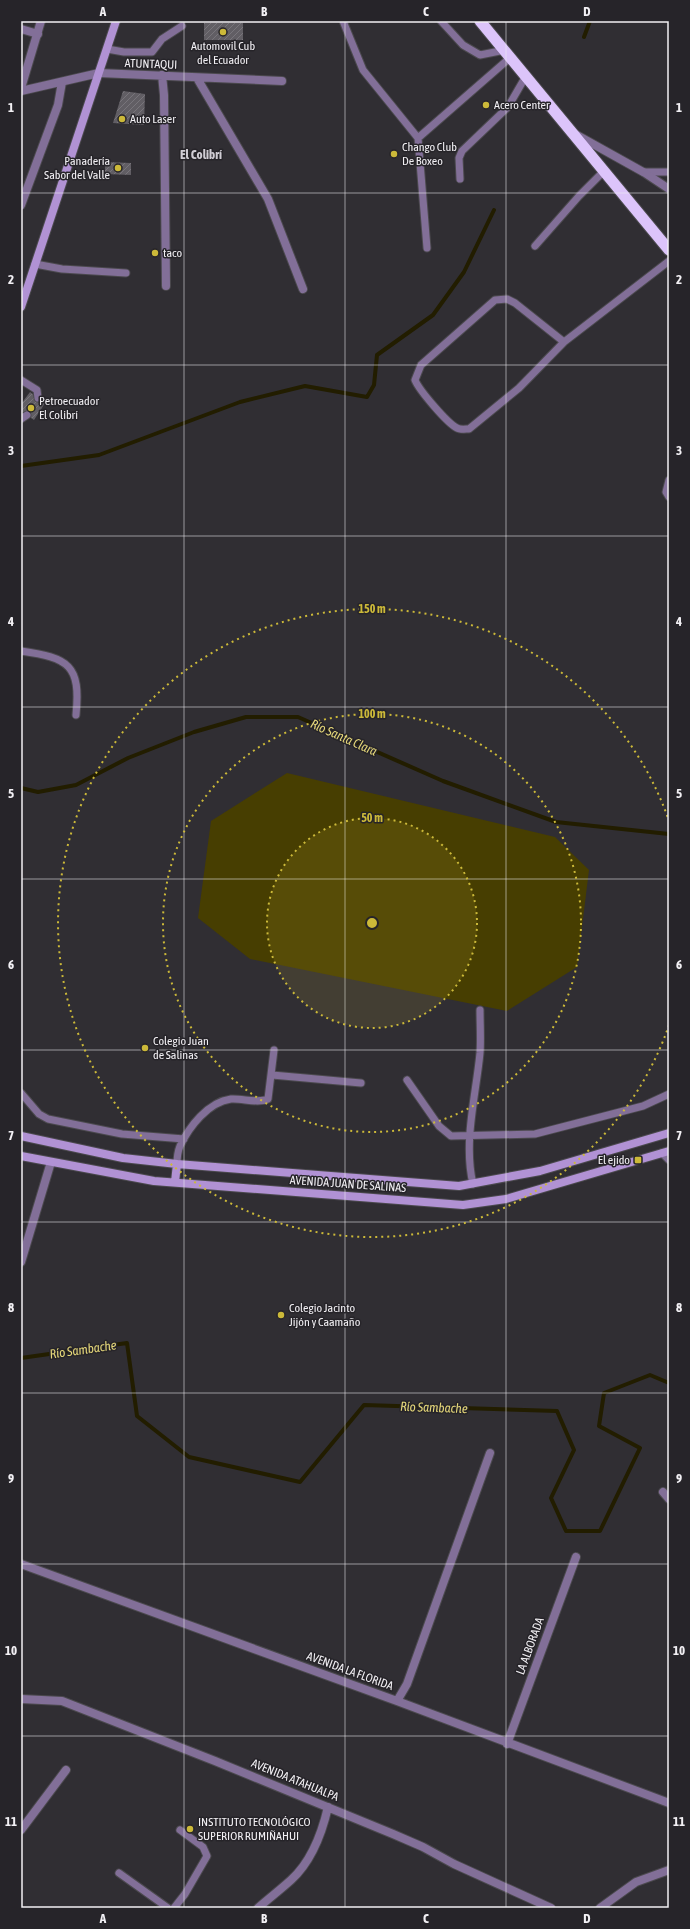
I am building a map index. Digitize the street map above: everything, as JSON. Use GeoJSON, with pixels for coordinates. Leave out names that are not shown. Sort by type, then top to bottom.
{"type":"FeatureCollection","features":[{"type":"Feature","properties":{"kind":"highway"},"geometry":{"type":"LineString","coordinates":[[480,21],[508,53],[669,250]]}},
{"type":"Feature","properties":{"kind":"main road"},"geometry":{"type":"LineString","coordinates":[[21,307],[116,21]]}},
{"type":"Feature","properties":{"kind":"main road","name":"AVENIDA JUAN DE SALINAS"},"geometry":{"type":"LineString","coordinates":[[21,1136],[123,1158],[177,1164],[459,1186],[540,1171],[669,1133]]}},
{"type":"Feature","properties":{"kind":"main road","name":"AVENIDA JUAN DE SALINAS"},"geometry":{"type":"LineString","coordinates":[[21,1156],[154,1181],[463,1205],[506,1199],[665,1152]]}},
{"type":"Feature","properties":{"kind":"main road"},"geometry":{"type":"LineString","coordinates":[[175,1182],[177,1164]]}},
{"type":"Feature","properties":{"kind":"street"},"geometry":{"type":"LineString","coordinates":[[21,88],[41,21]]}},
{"type":"Feature","properties":{"kind":"street"},"geometry":{"type":"LineString","coordinates":[[21,29],[38,34]]}},
{"type":"Feature","properties":{"kind":"street","name":"ATUNTAQUI"},"geometry":{"type":"LineString","coordinates":[[21,91],[99,74],[282,81]]}},
{"type":"Feature","properties":{"kind":"street"},"geometry":{"type":"LineString","coordinates":[[162,76],[164,95],[166,286]]}},
{"type":"Feature","properties":{"kind":"street"},"geometry":{"type":"LineString","coordinates":[[197,78],[266,194],[303,289]]}},
{"type":"Feature","properties":{"kind":"street"},"geometry":{"type":"LineString","coordinates":[[21,205],[58,105],[62,82]]}},
{"type":"Feature","properties":{"kind":"street"},"geometry":{"type":"LineString","coordinates":[[573,133],[643,172],[669,190]]}},
{"type":"Feature","properties":{"kind":"street"},"geometry":{"type":"LineString","coordinates":[[21,1262],[51,1162]]}},
{"type":"Feature","properties":{"kind":"street"},"geometry":{"type":"LineString","coordinates":[[397,1701],[407,1684],[490,1453]]}},
{"type":"Feature","properties":{"kind":"street"},"geometry":{"type":"LineString","coordinates":[[663,1492],[669,1499]]}},
{"type":"Feature","properties":{"kind":"street","name":"LA ALBORADA"},"geometry":{"type":"LineString","coordinates":[[507,1744],[576,1557]]}},
{"type":"Feature","properties":{"kind":"street","name":"AVENIDA LA FLORIDA"},"geometry":{"type":"LineString","coordinates":[[21,1564],[397,1701],[507,1744],[522,1748],[669,1804]]}},
{"type":"Feature","properties":{"kind":"street","name":"AVENIDA ATAHUALPA"},"geometry":{"type":"LineString","coordinates":[[21,1699],[62,1701],[328,1807],[423,1847],[454,1864],[551,1908]]}},
{"type":"Feature","properties":{"kind":"street"},"geometry":{"type":"LineString","coordinates":[[21,1830],[66,1770]]}},
{"type":"Feature","properties":{"kind":"street"},"geometry":{"type":"LineString","coordinates":[[258,1908],[292,1880],[306,1862],[322,1833],[328,1807]]}},
{"type":"Feature","properties":{"kind":"street"},"geometry":{"type":"LineString","coordinates":[[600,1908],[636,1882],[669,1870]]}},
{"type":"Feature","properties":{"kind":"lane"},"geometry":{"type":"LineString","coordinates":[[343,21],[363,70],[418,138],[427,248]]}},
{"type":"Feature","properties":{"kind":"lane"},"geometry":{"type":"LineString","coordinates":[[441,21],[463,45],[480,55],[508,53]]}},
{"type":"Feature","properties":{"kind":"lane"},"geometry":{"type":"LineString","coordinates":[[107,50],[124,52],[152,52],[162,39],[182,26]]}},
{"type":"Feature","properties":{"kind":"lane"},"geometry":{"type":"LineString","coordinates":[[418,138],[508,53]]}},
{"type":"Feature","properties":{"kind":"lane"},"geometry":{"type":"LineString","coordinates":[[460,179],[459,158],[462,151],[508,107],[526,76]]}},
{"type":"Feature","properties":{"kind":"lane"},"geometry":{"type":"LineString","coordinates":[[535,246],[579,196],[604,171]]}},
{"type":"Feature","properties":{"kind":"lane"},"geometry":{"type":"LineString","coordinates":[[643,172],[669,172]]}},
{"type":"Feature","properties":{"kind":"lane"},"geometry":{"type":"LineString","coordinates":[[564,342],[515,303],[506,299],[495,300],[420,365],[415,380],[418,388],[444,417],[457,428],[469,429],[519,388],[564,342],[669,261]]}},
{"type":"Feature","properties":{"kind":"lane"},"geometry":{"type":"LineString","coordinates":[[36,264],[62,269],[126,273]]}},
{"type":"Feature","properties":{"kind":"lane"},"geometry":{"type":"LineString","coordinates":[[21,380],[37,390],[38,398]]}},
{"type":"Feature","properties":{"kind":"lane"},"geometry":{"type":"LineString","coordinates":[[669,480],[666,492],[669,497]]}},
{"type":"Feature","properties":{"kind":"lane"},"geometry":{"type":"LineString","coordinates":[[21,651],[45,654],[72,670],[77,682],[76,715]]}},
{"type":"Feature","properties":{"kind":"lane"},"geometry":{"type":"LineString","coordinates":[[473,1184],[469,1169],[471,1134],[480,1051],[480,1010]]}},
{"type":"Feature","properties":{"kind":"lane"},"geometry":{"type":"LineString","coordinates":[[177,1164],[179,1150],[184,1139],[196,1121],[210,1109],[226,1100],[268,1099],[274,1050]]}},
{"type":"Feature","properties":{"kind":"lane"},"geometry":{"type":"LineString","coordinates":[[272,1074],[361,1083]]}},
{"type":"Feature","properties":{"kind":"lane"},"geometry":{"type":"LineString","coordinates":[[407,1080],[439,1126],[451,1136],[471,1134],[535,1134],[642,1106],[669,1094]]}},
{"type":"Feature","properties":{"kind":"lane"},"geometry":{"type":"LineString","coordinates":[[21,1094],[39,1114],[48,1119],[122,1134],[184,1139]]}},
{"type":"Feature","properties":{"kind":"lane"},"geometry":{"type":"LineString","coordinates":[[665,1152],[669,1160]]}},
{"type":"Feature","properties":{"kind":"lane"},"geometry":{"type":"LineString","coordinates":[[174,1908],[185,1894],[208,1856],[203,1847],[180,1830]]}},
{"type":"Feature","properties":{"kind":"lane"},"geometry":{"type":"LineString","coordinates":[[119,1873],[168,1908]]}},
{"type":"Feature","properties":{"kind":"shaded area"},"geometry":{"type":"Polygon","coordinates":[[[287,773],[555,837],[589,870],[577,967],[507,1011],[250,959],[198,918],[211,821],[287,773]]]}},
{"type":"Feature","properties":{"kind":"building","name":"Automovil Cub del Ecuador"},"geometry":{"type":"Polygon","coordinates":[[[204,23],[243,23],[243,40],[204,40],[204,23]]]}},
{"type":"Feature","properties":{"kind":"building"},"geometry":{"type":"Polygon","coordinates":[[[123,91],[145,94],[144,125],[113,123],[123,91]]]}},
{"type":"Feature","properties":{"kind":"building","name":"Panadería Sabor del Valle"},"geometry":{"type":"Polygon","coordinates":[[[105,162],[131,163],[131,175],[105,174],[105,162]]]}},
{"type":"Feature","properties":{"kind":"building","name":"Petroecuador El Colibrí"},"geometry":{"type":"Polygon","coordinates":[[[30,392],[45,403],[34,420],[21,411],[21,404],[30,392]]]}},
{"type":"Feature","properties":{"kind":"waterway"},"geometry":{"type":"LineString","coordinates":[[584,37],[590,21]]}},
{"type":"Feature","properties":{"kind":"waterway"},"geometry":{"type":"LineString","coordinates":[[21,466],[99,455],[240,402],[305,386],[367,397],[374,385],[377,355],[433,315],[464,272],[494,210]]}},
{"type":"Feature","properties":{"kind":"waterway","name":"Río Santa Clara"},"geometry":{"type":"LineString","coordinates":[[21,788],[38,792],[76,785],[128,758],[194,732],[246,717],[298,717],[443,781],[556,822],[669,834]]}},
{"type":"Feature","properties":{"kind":"waterway","name":"Río Sambache"},"geometry":{"type":"LineString","coordinates":[[21,1358],[127,1343],[137,1416],[189,1457],[300,1482],[364,1405],[557,1411],[574,1450],[551,1498],[566,1531],[600,1531],[640,1448],[599,1426],[604,1393],[650,1375],[669,1383]]}},
{"type":"Feature","properties":{"kind":"place","name":"Automovil Cub del Ecuador"},"geometry":{"type":"Point","coordinates":[223,32]}},
{"type":"Feature","properties":{"kind":"place","name":"Acero Center"},"geometry":{"type":"Point","coordinates":[486,105]}},
{"type":"Feature","properties":{"kind":"place","name":"Auto Laser"},"geometry":{"type":"Point","coordinates":[122,119]}},
{"type":"Feature","properties":{"kind":"place","name":"Chango Club De Boxeo"},"geometry":{"type":"Point","coordinates":[394,154]}},
{"type":"Feature","properties":{"kind":"place","name":"Panadería Sabor del Valle"},"geometry":{"type":"Point","coordinates":[118,168]}},
{"type":"Feature","properties":{"kind":"place","name":"taco"},"geometry":{"type":"Point","coordinates":[155,253]}},
{"type":"Feature","properties":{"kind":"place","name":"Petroecuador El Colibrí"},"geometry":{"type":"Point","coordinates":[31,408]}},
{"type":"Feature","properties":{"kind":"place","name":"Colegio Juan de Salinas"},"geometry":{"type":"Point","coordinates":[145,1048]}},
{"type":"Feature","properties":{"kind":"place","name":"El ejido"},"geometry":{"type":"Point","coordinates":[638,1160]}},
{"type":"Feature","properties":{"kind":"place","name":"Colegio Jacinto Jijón y Caamaño"},"geometry":{"type":"Point","coordinates":[281,1315]}},
{"type":"Feature","properties":{"kind":"place","name":"INSTITUTO TECNOLÓGICO SUPERIOR RUMIÑAHUI"},"geometry":{"type":"Point","coordinates":[190,1829]}},
{"type":"Feature","properties":{"kind":"district","name":"El Colibrí"},"geometry":{"type":"Point","coordinates":[201,154]}}]}
